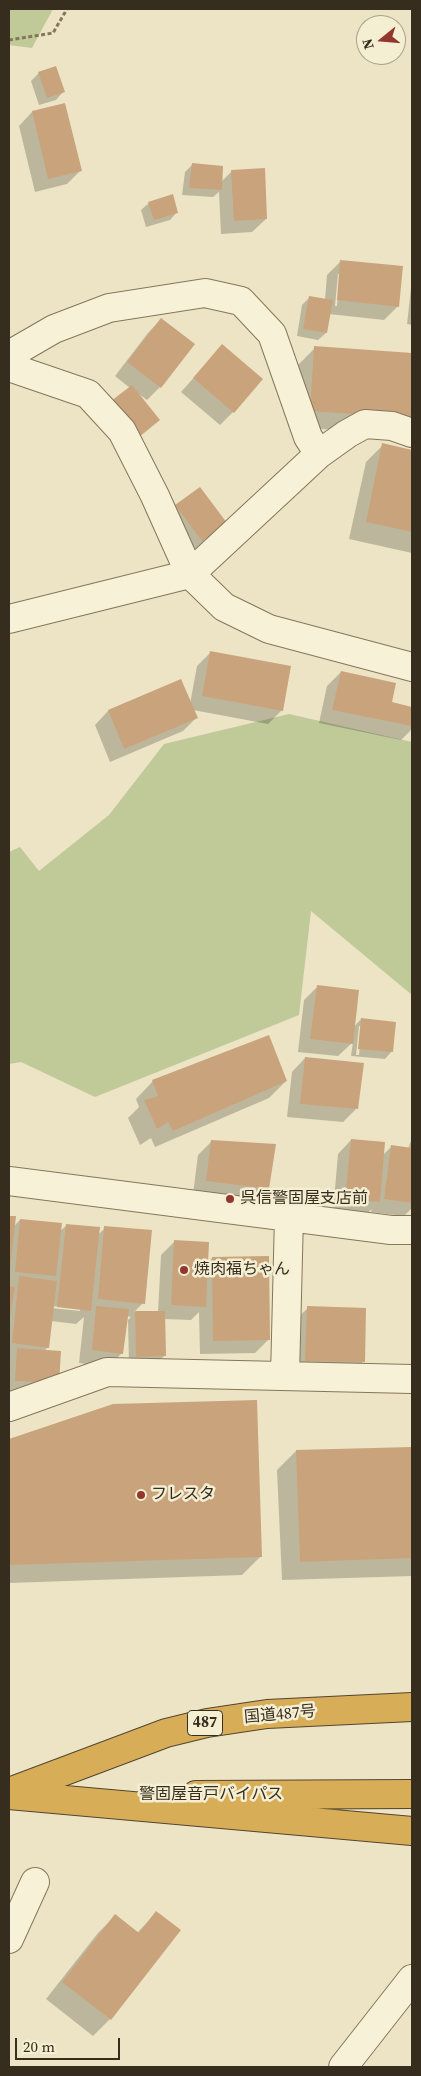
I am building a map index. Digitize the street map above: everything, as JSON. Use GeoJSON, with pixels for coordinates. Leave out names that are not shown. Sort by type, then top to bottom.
{"type":"FeatureCollection","features":[{"type":"Feature","properties":{"kind":"highway","name":"国道487号"},"geometry":{"type":"LineString","coordinates":[[9,1794],[166,1733],[207,1723],[267,1714],[412,1707]]}},
{"type":"Feature","properties":{"kind":"highway","name":"警固屋音戸バイパス"},"geometry":{"type":"LineString","coordinates":[[9,1794],[412,1794]]}},
{"type":"Feature","properties":{"kind":"highway"},"geometry":{"type":"LineString","coordinates":[[9,1794],[412,1831]]}},
{"type":"Feature","properties":{"kind":"street"},"geometry":{"type":"LineString","coordinates":[[9,355],[54,329],[108,308],[205,292],[241,301],[272,334],[308,437],[319,454]]}},
{"type":"Feature","properties":{"kind":"street"},"geometry":{"type":"LineString","coordinates":[[9,368],[88,394],[122,431],[155,496],[190,574],[224,607],[269,629],[412,667]]}},
{"type":"Feature","properties":{"kind":"street"},"geometry":{"type":"LineString","coordinates":[[9,619],[190,574],[319,454],[365,424],[392,426],[412,433]]}},
{"type":"Feature","properties":{"kind":"street"},"geometry":{"type":"LineString","coordinates":[[9,1181],[391,1230],[412,1230]]}},
{"type":"Feature","properties":{"kind":"street"},"geometry":{"type":"LineString","coordinates":[[285,1376],[289,1216]]}},
{"type":"Feature","properties":{"kind":"street"},"geometry":{"type":"LineString","coordinates":[[9,1407],[108,1372],[412,1379]]}},
{"type":"Feature","properties":{"kind":"street"},"geometry":{"type":"LineString","coordinates":[[9,1939],[35,1882]]}},
{"type":"Feature","properties":{"kind":"street"},"geometry":{"type":"LineString","coordinates":[[343,2067],[412,1979]]}},
{"type":"Feature","properties":{"kind":"path"},"geometry":{"type":"LineString","coordinates":[[9,40],[53,33],[67,9]]}},
{"type":"Feature","properties":{"kind":"green space"},"geometry":{"type":"Polygon","coordinates":[[[9,9],[53,9],[32,48],[9,45],[9,9]]]}},
{"type":"Feature","properties":{"kind":"green space"},"geometry":{"type":"Polygon","coordinates":[[[289,714],[412,742],[412,995],[311,911],[299,1015],[95,1097],[21,1062],[9,1064],[9,852],[20,847],[39,871],[109,815],[164,744],[289,714]]]}},
{"type":"Feature","properties":{"kind":"building"},"geometry":{"type":"Polygon","coordinates":[[[56,66],[65,92],[47,98],[38,72],[56,66]]]}},
{"type":"Feature","properties":{"kind":"building"},"geometry":{"type":"Polygon","coordinates":[[[65,103],[82,171],[48,179],[32,111],[65,103]]]}},
{"type":"Feature","properties":{"kind":"building"},"geometry":{"type":"Polygon","coordinates":[[[192,163],[223,166],[222,190],[189,188],[192,163]]]}},
{"type":"Feature","properties":{"kind":"building"},"geometry":{"type":"Polygon","coordinates":[[[265,168],[267,219],[234,221],[231,170],[265,168]]]}},
{"type":"Feature","properties":{"kind":"building"},"geometry":{"type":"Polygon","coordinates":[[[173,194],[178,213],[154,220],[148,202],[173,194]]]}},
{"type":"Feature","properties":{"kind":"building"},"geometry":{"type":"Polygon","coordinates":[[[340,260],[403,266],[399,307],[337,300],[340,260]]]}},
{"type":"Feature","properties":{"kind":"building"},"geometry":{"type":"Polygon","coordinates":[[[309,296],[333,300],[327,333],[303,329],[309,296]]]}},
{"type":"Feature","properties":{"kind":"building"},"geometry":{"type":"Polygon","coordinates":[[[161,318],[195,344],[161,388],[127,362],[161,318]]]}},
{"type":"Feature","properties":{"kind":"building"},"geometry":{"type":"Polygon","coordinates":[[[222,344],[263,379],[234,413],[193,378],[222,344]]]}},
{"type":"Feature","properties":{"kind":"building"},"geometry":{"type":"Polygon","coordinates":[[[314,346],[412,353],[412,418],[310,411],[314,346]]]}},
{"type":"Feature","properties":{"kind":"building"},"geometry":{"type":"Polygon","coordinates":[[[132,385],[160,420],[139,437],[111,401],[132,385]]]}},
{"type":"Feature","properties":{"kind":"building"},"geometry":{"type":"Polygon","coordinates":[[[382,443],[412,450],[412,532],[366,522],[382,443]]]}},
{"type":"Feature","properties":{"kind":"building"},"geometry":{"type":"Polygon","coordinates":[[[200,487],[227,523],[202,541],[175,505],[200,487]]]}},
{"type":"Feature","properties":{"kind":"building"},"geometry":{"type":"Polygon","coordinates":[[[210,651],[291,666],[283,711],[202,696],[210,651]]]}},
{"type":"Feature","properties":{"kind":"building"},"geometry":{"type":"Polygon","coordinates":[[[341,671],[396,683],[392,702],[412,707],[412,726],[332,710],[341,671]]]}},
{"type":"Feature","properties":{"kind":"building"},"geometry":{"type":"Polygon","coordinates":[[[181,679],[198,718],[124,749],[108,710],[181,679]]]}},
{"type":"Feature","properties":{"kind":"building"},"geometry":{"type":"Polygon","coordinates":[[[317,985],[359,990],[353,1044],[310,1039],[317,985]]]}},
{"type":"Feature","properties":{"kind":"building"},"geometry":{"type":"Polygon","coordinates":[[[361,1018],[396,1022],[393,1052],[358,1049],[361,1018]]]}},
{"type":"Feature","properties":{"kind":"building"},"geometry":{"type":"Polygon","coordinates":[[[269,1035],[287,1081],[173,1131],[168,1122],[157,1129],[144,1100],[158,1096],[152,1080],[269,1035]]]}},
{"type":"Feature","properties":{"kind":"building"},"geometry":{"type":"Polygon","coordinates":[[[305,1057],[364,1063],[358,1109],[300,1104],[305,1057]]]}},
{"type":"Feature","properties":{"kind":"building"},"geometry":{"type":"Polygon","coordinates":[[[351,1139],[385,1142],[380,1202],[345,1199],[351,1139]]]}},
{"type":"Feature","properties":{"kind":"building"},"geometry":{"type":"Polygon","coordinates":[[[211,1140],[276,1144],[269,1189],[206,1181],[211,1140]]]}},
{"type":"Feature","properties":{"kind":"building"},"geometry":{"type":"Polygon","coordinates":[[[391,1145],[412,1148],[412,1203],[384,1199],[391,1145]]]}},
{"type":"Feature","properties":{"kind":"building"},"geometry":{"type":"Polygon","coordinates":[[[9,1216],[16,1216],[10,1268],[9,1268],[9,1216]]]}},
{"type":"Feature","properties":{"kind":"building"},"geometry":{"type":"Polygon","coordinates":[[[20,1219],[62,1223],[56,1276],[15,1272],[20,1219]]]}},
{"type":"Feature","properties":{"kind":"building"},"geometry":{"type":"Polygon","coordinates":[[[66,1224],[100,1227],[91,1311],[57,1307],[66,1224]]]}},
{"type":"Feature","properties":{"kind":"building"},"geometry":{"type":"Polygon","coordinates":[[[104,1226],[152,1230],[145,1304],[98,1299],[104,1226]]]}},
{"type":"Feature","properties":{"kind":"building"},"geometry":{"type":"Polygon","coordinates":[[[174,1240],[209,1242],[206,1307],[171,1305],[174,1240]]]}},
{"type":"Feature","properties":{"kind":"building"},"geometry":{"type":"Polygon","coordinates":[[[269,1256],[270,1340],[213,1341],[212,1257],[269,1256]]]}},
{"type":"Feature","properties":{"kind":"building"},"geometry":{"type":"Polygon","coordinates":[[[19,1276],[57,1281],[49,1348],[12,1343],[19,1276]]]}},
{"type":"Feature","properties":{"kind":"building"},"geometry":{"type":"Polygon","coordinates":[[[9,1286],[15,1287],[10,1316],[9,1315],[9,1286]]]}},
{"type":"Feature","properties":{"kind":"building"},"geometry":{"type":"Polygon","coordinates":[[[96,1306],[129,1309],[123,1354],[92,1350],[96,1306]]]}},
{"type":"Feature","properties":{"kind":"building"},"geometry":{"type":"Polygon","coordinates":[[[307,1306],[366,1308],[365,1362],[305,1361],[307,1306]]]}},
{"type":"Feature","properties":{"kind":"building"},"geometry":{"type":"Polygon","coordinates":[[[135,1311],[165,1311],[166,1356],[136,1357],[135,1311]]]}},
{"type":"Feature","properties":{"kind":"building"},"geometry":{"type":"Polygon","coordinates":[[[17,1348],[61,1351],[59,1383],[15,1381],[17,1348]]]}},
{"type":"Feature","properties":{"kind":"building"},"geometry":{"type":"Polygon","coordinates":[[[257,1400],[262,1557],[9,1565],[9,1439],[113,1404],[257,1400]]]}},
{"type":"Feature","properties":{"kind":"building"},"geometry":{"type":"Polygon","coordinates":[[[412,1447],[412,1558],[300,1562],[296,1450],[412,1447]]]}},
{"type":"Feature","properties":{"kind":"building"},"geometry":{"type":"Polygon","coordinates":[[[156,1911],[181,1930],[111,2020],[62,1982],[115,1914],[139,1933],[156,1911]]]}},
{"type":"Feature","properties":{"kind":"place","name":"呉信警固屋支店前"},"geometry":{"type":"Point","coordinates":[230,1199]}},
{"type":"Feature","properties":{"kind":"place","name":"焼肉福ちゃん"},"geometry":{"type":"Point","coordinates":[184,1270]}},
{"type":"Feature","properties":{"kind":"place","name":"フレスタ"},"geometry":{"type":"Point","coordinates":[141,1495]}}]}
